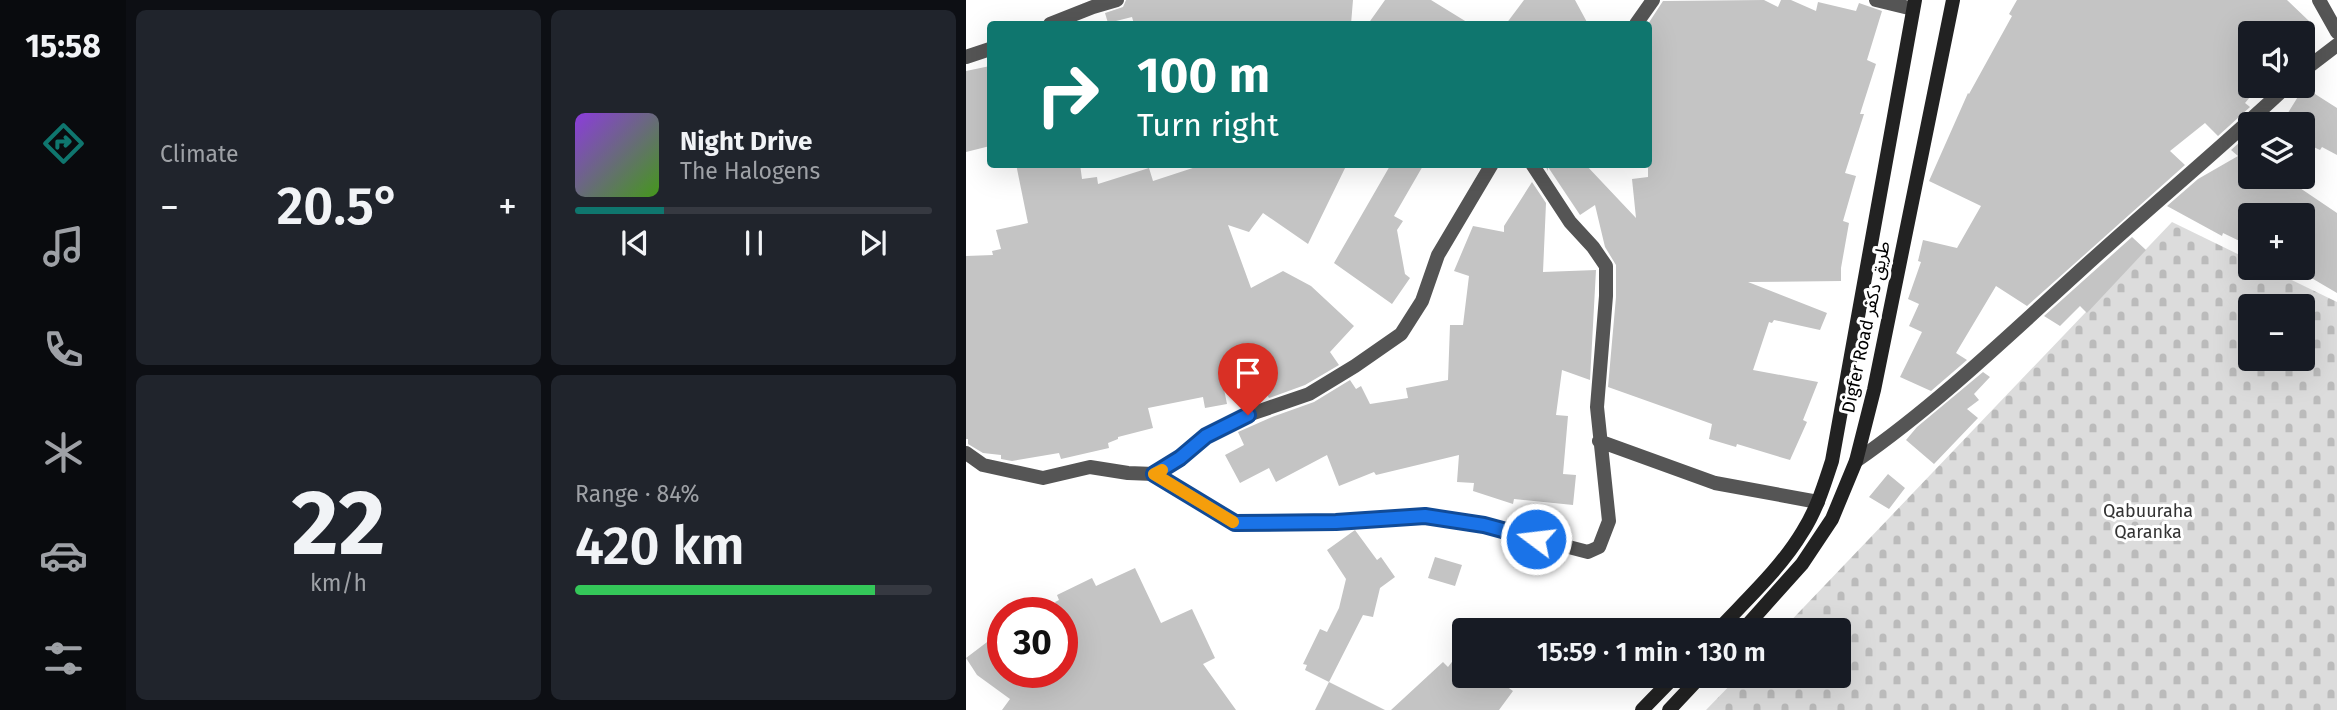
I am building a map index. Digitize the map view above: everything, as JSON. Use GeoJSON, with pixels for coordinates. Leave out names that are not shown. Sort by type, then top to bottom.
{"type":"FeatureCollection","features":[{"type":"Feature","properties":{"kind":"street"},"geometry":{"type":"LineString","coordinates":[[1057,21],[1117,0]]}},
{"type":"Feature","properties":{"kind":"street"},"geometry":{"type":"LineString","coordinates":[[1638,21],[1653,0]]}},
{"type":"Feature","properties":{"kind":"street"},"geometry":{"type":"LineString","coordinates":[[1876,0],[1914,4]]}},
{"type":"Feature","properties":{"kind":"street","name":"Digfer Road طريق دكفر"},"geometry":{"type":"LineString","coordinates":[[1754,618],[1802,564],[1832,519],[1856,461],[1874,390],[1953,0]]}},
{"type":"Feature","properties":{"kind":"street"},"geometry":{"type":"LineString","coordinates":[[2319,0],[2337,32]]}},
{"type":"Feature","properties":{"kind":"street","name":"Digfer Road طريق دكفر"},"geometry":{"type":"LineString","coordinates":[[1729,618],[1772,572],[1803,532],[1818,502],[1832,461],[1914,4]]}},
{"type":"Feature","properties":{"kind":"street"},"geometry":{"type":"LineString","coordinates":[[2315,62],[2337,45]]}},
{"type":"Feature","properties":{"kind":"street"},"geometry":{"type":"LineString","coordinates":[[966,57],[987,50]]}},
{"type":"Feature","properties":{"kind":"street"},"geometry":{"type":"LineString","coordinates":[[1856,461],[1980,362],[2274,98]]}},
{"type":"Feature","properties":{"kind":"street"},"geometry":{"type":"LineString","coordinates":[[1154,474],[1180,458],[1206,436],[1248,415],[1309,394],[1401,334],[1422,301],[1438,255],[1490,168]]}},
{"type":"Feature","properties":{"kind":"street"},"geometry":{"type":"LineString","coordinates":[[966,453],[983,465],[1043,478],[1090,467],[1154,474],[1235,523],[1336,522],[1425,516],[1484,525],[1588,552],[1599,547],[1609,521],[1597,407],[1606,267],[1593,247],[1570,222],[1535,168]]}},
{"type":"Feature","properties":{"kind":"street"},"geometry":{"type":"LineString","coordinates":[[1599,441],[1716,483],[1818,502]]}},
{"type":"Feature","properties":{"kind":"street"},"geometry":{"type":"LineString","coordinates":[[1642,710],[1663,688]]}},
{"type":"Feature","properties":{"kind":"street"},"geometry":{"type":"LineString","coordinates":[[1669,710],[1690,688]]}},
{"type":"Feature","properties":{"kind":"green space","name":"Qabuuraha Qaranka"},"geometry":{"type":"Polygon","coordinates":[[[2172,222],[2238,254],[2238,280],[2292,280],[2337,302],[2337,710],[1706,710],[1727,688],[1851,688],[1851,618],[1793,618],[2172,222]]]}},
{"type":"Feature","properties":{"kind":"building"},"geometry":{"type":"Polygon","coordinates":[[[1126,0],[1353,0],[1351,21],[1133,21],[1132,17],[1107,21],[1105,13],[1123,7],[1126,0]]]}},
{"type":"Feature","properties":{"kind":"building"},"geometry":{"type":"Polygon","coordinates":[[[1385,0],[1431,0],[1465,21],[1370,21],[1385,0]]]}},
{"type":"Feature","properties":{"kind":"building"},"geometry":{"type":"Polygon","coordinates":[[[1524,0],[1575,0],[1586,21],[1508,21],[1524,0]]]}},
{"type":"Feature","properties":{"kind":"building"},"geometry":{"type":"Polygon","coordinates":[[[1764,0],[1778,7],[1781,0],[1791,0],[1816,11],[1818,2],[1856,11],[1859,3],[1882,11],[1867,60],[1876,64],[1860,114],[1864,114],[1845,173],[1856,176],[1843,221],[1849,223],[1841,281],[1748,282],[1827,313],[1820,330],[1774,320],[1769,322],[1753,370],[1818,382],[1803,420],[1807,422],[1790,460],[1737,444],[1736,447],[1709,439],[1712,424],[1608,387],[1616,265],[1605,247],[1595,205],[1580,215],[1549,168],[1589,168],[1636,218],[1632,179],[1648,177],[1648,168],[1652,168],[1650,21],[1663,1],[1764,0]]]}},
{"type":"Feature","properties":{"kind":"building"},"geometry":{"type":"Polygon","coordinates":[[[2017,0],[2287,0],[2309,21],[2238,21],[2238,98],[2249,98],[2245,103],[2250,107],[2244,112],[2238,112],[2238,118],[2218,136],[2205,123],[2170,151],[2185,165],[2027,306],[1996,286],[1956,353],[1967,360],[1931,391],[1900,377],[1922,332],[1909,326],[1919,304],[1908,299],[1921,262],[1918,261],[1923,240],[1957,248],[1981,206],[1929,181],[1968,93],[2012,16],[2009,14],[2017,0]]]}},
{"type":"Feature","properties":{"kind":"building"},"geometry":{"type":"Polygon","coordinates":[[[987,67],[987,147],[966,152],[966,71],[987,67]]]}},
{"type":"Feature","properties":{"kind":"building"},"geometry":{"type":"Polygon","coordinates":[[[2315,94],[2337,108],[2337,155],[2322,147],[2320,150],[2315,148],[2315,112],[2288,112],[2297,98],[2315,98],[2315,94]]]}},
{"type":"Feature","properties":{"kind":"building"},"geometry":{"type":"Polygon","coordinates":[[[2238,144],[2238,156],[2231,150],[2238,144]]]}},
{"type":"Feature","properties":{"kind":"building"},"geometry":{"type":"Polygon","coordinates":[[[2238,156],[2238,189],[2301,189],[2337,213],[2337,293],[2315,280],[2315,203],[2238,203],[2238,240],[2223,233],[2222,236],[2167,206],[2198,179],[2238,156]]]}},
{"type":"Feature","properties":{"kind":"building"},"geometry":{"type":"Polygon","coordinates":[[[1017,168],[1081,168],[1082,179],[1097,177],[1098,184],[1149,168],[1153,181],[1193,168],[1345,168],[1308,244],[1263,213],[1249,232],[1228,225],[1251,288],[1283,271],[1311,286],[1354,326],[1330,352],[1339,365],[1305,385],[1269,398],[1260,382],[1224,389],[1227,404],[1205,408],[1203,397],[1148,408],[1153,428],[1118,437],[1108,443],[1109,448],[1061,459],[1059,453],[1012,461],[1001,459],[1001,455],[983,453],[968,444],[966,439],[966,256],[993,255],[992,251],[1001,249],[996,230],[1028,223],[1017,168]]]}},
{"type":"Feature","properties":{"kind":"building"},"geometry":{"type":"Polygon","coordinates":[[[1389,168],[1422,168],[1394,216],[1403,221],[1397,230],[1405,274],[1410,278],[1392,304],[1334,263],[1389,168]]]}},
{"type":"Feature","properties":{"kind":"building"},"geometry":{"type":"Polygon","coordinates":[[[1532,182],[1546,203],[1543,272],[1596,270],[1590,380],[1562,370],[1556,415],[1568,416],[1563,474],[1576,475],[1573,505],[1514,499],[1513,504],[1473,491],[1474,483],[1457,482],[1459,455],[1376,475],[1374,472],[1339,486],[1327,455],[1276,482],[1269,468],[1240,483],[1225,455],[1244,445],[1238,432],[1314,402],[1350,380],[1356,389],[1361,386],[1370,404],[1408,398],[1406,388],[1448,380],[1450,325],[1463,325],[1469,276],[1454,271],[1473,226],[1504,232],[1504,226],[1532,182]]]}},
{"type":"Feature","properties":{"kind":"building"},"geometry":{"type":"Polygon","coordinates":[[[2132,237],[2146,250],[2087,313],[2080,306],[2060,326],[2044,316],[2132,237]]]}},
{"type":"Feature","properties":{"kind":"building"},"geometry":{"type":"Polygon","coordinates":[[[1983,372],[1990,377],[1974,394],[1979,400],[1967,409],[1978,418],[1934,464],[1906,440],[1917,427],[1983,372]]]}},
{"type":"Feature","properties":{"kind":"building"},"geometry":{"type":"Polygon","coordinates":[[[1888,474],[1905,488],[1889,509],[1869,497],[1888,474]]]}},
{"type":"Feature","properties":{"kind":"building"},"geometry":{"type":"Polygon","coordinates":[[[1355,530],[1377,560],[1381,557],[1395,577],[1380,588],[1373,617],[1363,615],[1329,682],[1305,670],[1307,665],[1303,664],[1320,629],[1327,632],[1339,608],[1346,579],[1327,550],[1355,530]]]}},
{"type":"Feature","properties":{"kind":"building"},"geometry":{"type":"Polygon","coordinates":[[[1435,557],[1462,565],[1455,586],[1428,578],[1435,557]]]}},
{"type":"Feature","properties":{"kind":"building"},"geometry":{"type":"Polygon","coordinates":[[[1135,568],[1161,623],[1192,609],[1215,658],[1203,664],[1236,710],[1002,710],[1010,699],[995,688],[1078,688],[1078,597],[1057,595],[1092,578],[1096,586],[1135,568]]]}},
{"type":"Feature","properties":{"kind":"building"},"geometry":{"type":"Polygon","coordinates":[[[987,642],[987,682],[977,675],[966,658],[987,642]]]}},
{"type":"Feature","properties":{"kind":"building"},"geometry":{"type":"Polygon","coordinates":[[[1443,662],[1448,667],[1452,662],[1452,688],[1509,688],[1513,691],[1499,710],[1391,710],[1443,662]]]}},
{"type":"Feature","properties":{"kind":"building"},"geometry":{"type":"Polygon","coordinates":[[[1329,682],[1385,710],[1315,710],[1329,682]]]}},
{"type":"Feature","properties":{"kind":"slow traffic"},"geometry":{"type":"LineString","coordinates":[[1162,470],[1154,474],[1233,522]]}},
{"type":"Feature","properties":{"kind":"route"},"geometry":{"type":"LineString","coordinates":[[1248,415],[1206,436],[1180,458],[1154,474],[1235,523],[1336,522],[1425,516],[1484,525],[1536,539]]}}]}
